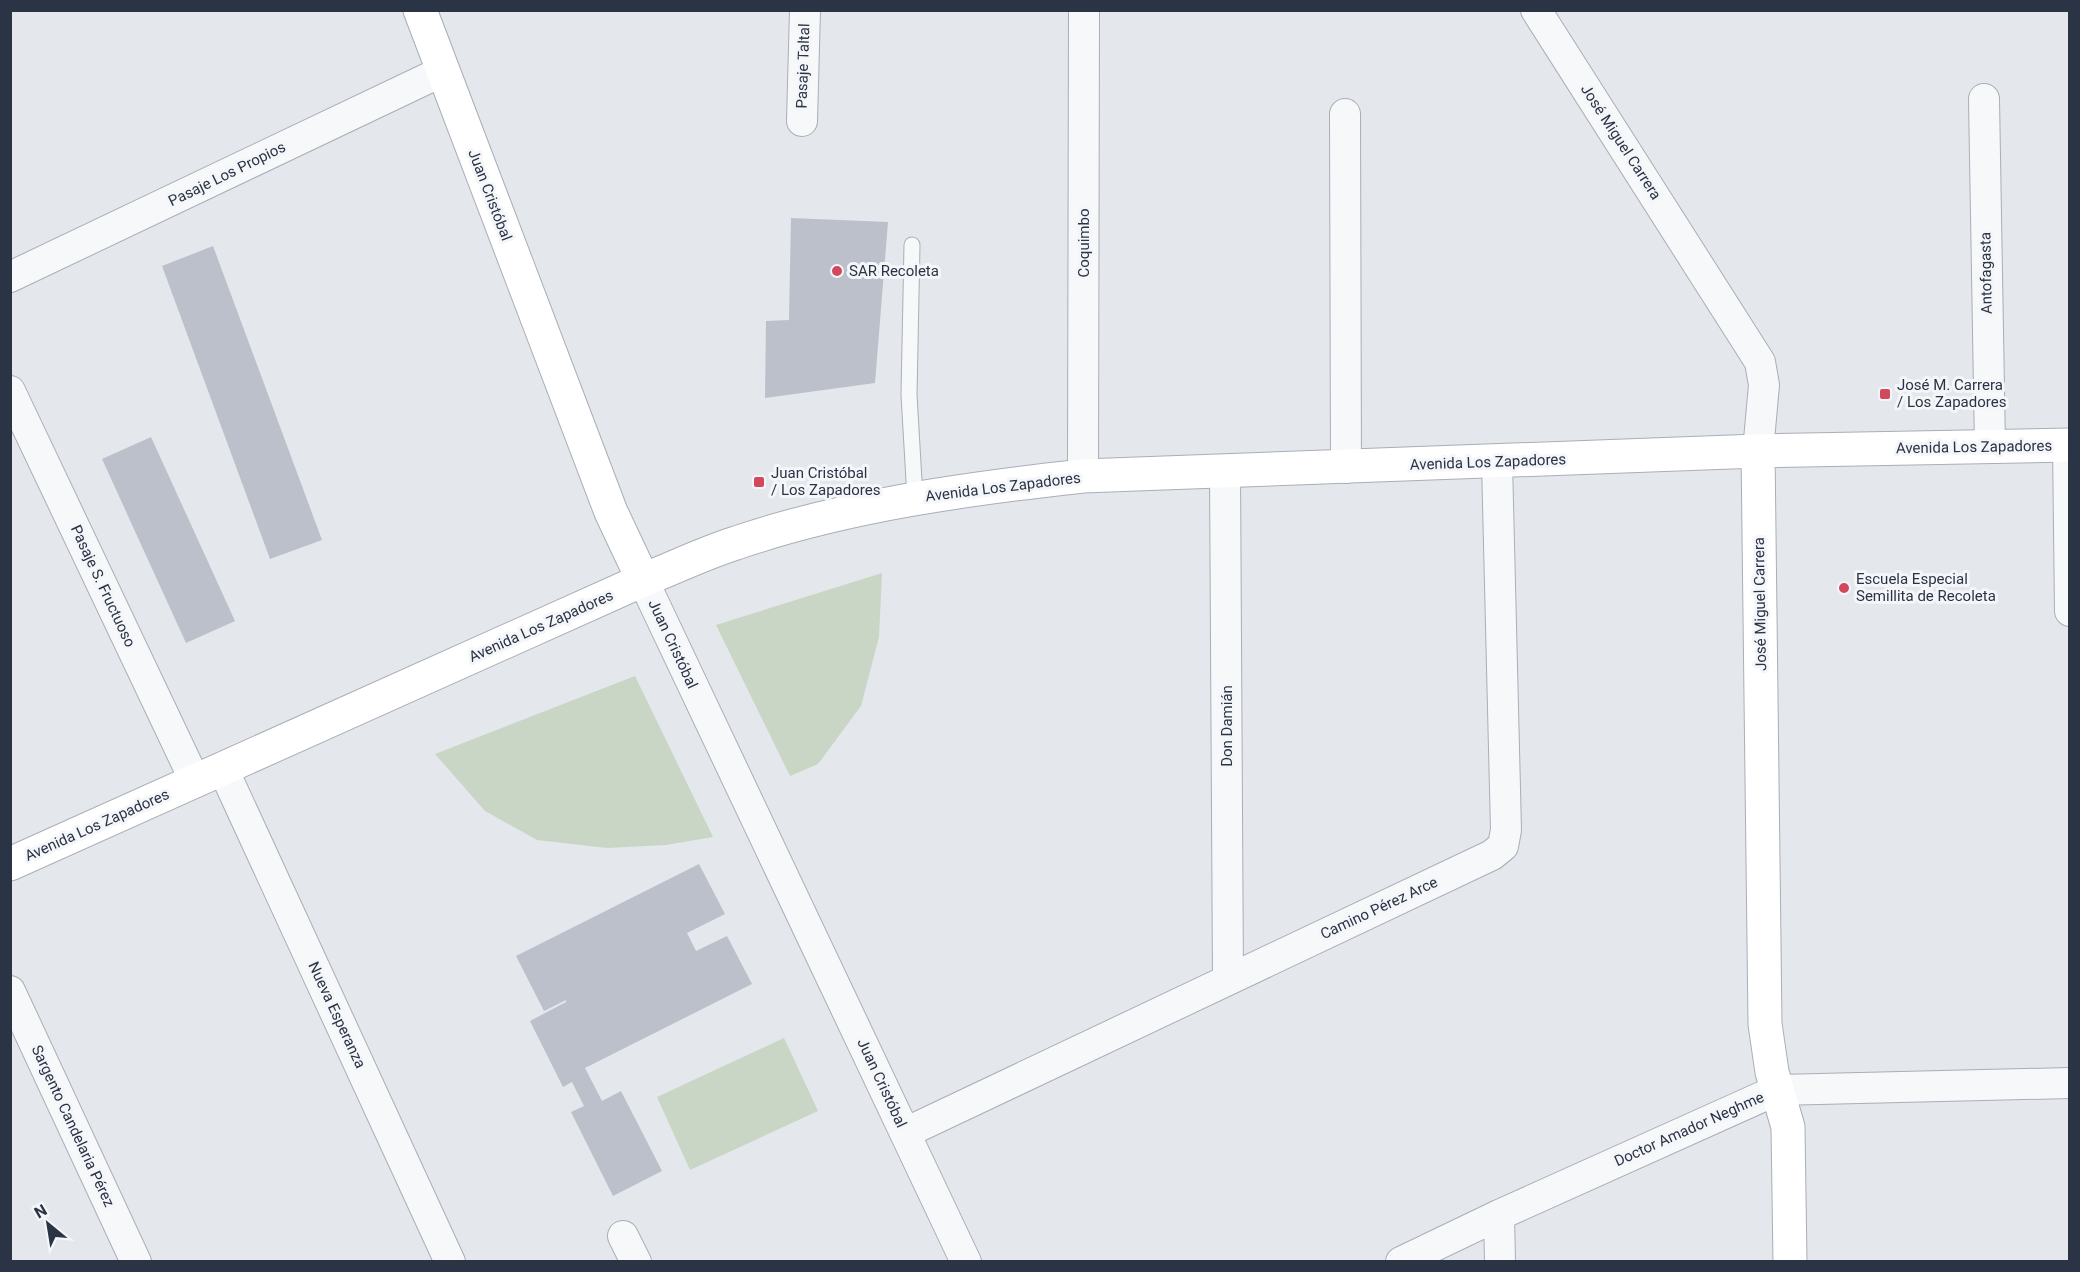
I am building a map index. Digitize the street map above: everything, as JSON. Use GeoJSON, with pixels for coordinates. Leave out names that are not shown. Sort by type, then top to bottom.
{"type":"FeatureCollection","features":[{"type":"Feature","properties":{"kind":"main road","name":"Juan Cristóbal"},"geometry":{"type":"LineString","coordinates":[[420,10],[611,512],[643,580]]}},
{"type":"Feature","properties":{"kind":"main road","name":"Avenida Los Zapadores"},"geometry":{"type":"LineString","coordinates":[[10,864],[643,580],[735,543],[824,518],[915,498],[1002,485],[1083,477],[1758,451],[2069,445]]}},
{"type":"Feature","properties":{"kind":"main road","name":"José Miguel Carrera"},"geometry":{"type":"LineString","coordinates":[[1758,451],[1765,1024],[1767,1048],[1788,1127],[1790,1262]]}},
{"type":"Feature","properties":{"kind":"street","name":"Pasaje Taltal"},"geometry":{"type":"LineString","coordinates":[[802,121],[805,10]]}},
{"type":"Feature","properties":{"kind":"street","name":"Coquimbo"},"geometry":{"type":"LineString","coordinates":[[1083,477],[1084,10]]}},
{"type":"Feature","properties":{"kind":"street","name":"José Miguel Carrera"},"geometry":{"type":"LineString","coordinates":[[1536,10],[1760,362],[1764,385],[1758,451]]}},
{"type":"Feature","properties":{"kind":"street","name":"Pasaje Los Propios"},"geometry":{"type":"LineString","coordinates":[[10,277],[443,71]]}},
{"type":"Feature","properties":{"kind":"street","name":"Antofagasta"},"geometry":{"type":"LineString","coordinates":[[1984,99],[1990,447]]}},
{"type":"Feature","properties":{"kind":"street"},"geometry":{"type":"LineString","coordinates":[[1345,114],[1346,468]]}},
{"type":"Feature","properties":{"kind":"street","name":"Pasaje S. Fructuoso"},"geometry":{"type":"LineString","coordinates":[[10,391],[209,775]]}},
{"type":"Feature","properties":{"kind":"street"},"geometry":{"type":"LineString","coordinates":[[2069,445],[2070,611]]}},
{"type":"Feature","properties":{"kind":"street","name":"Camino Pérez Arce"},"geometry":{"type":"LineString","coordinates":[[905,1133],[1492,855],[1503,846],[1506,830],[1497,462]]}},
{"type":"Feature","properties":{"kind":"street","name":"Don Damián"},"geometry":{"type":"LineString","coordinates":[[1225,472],[1228,980]]}},
{"type":"Feature","properties":{"kind":"street","name":"Juan Cristóbal"},"geometry":{"type":"LineString","coordinates":[[643,580],[966,1262]]}},
{"type":"Feature","properties":{"kind":"street","name":"Nueva Esperanza"},"geometry":{"type":"LineString","coordinates":[[209,775],[450,1262]]}},
{"type":"Feature","properties":{"kind":"street","name":"Sargento Candelaria Pérez"},"geometry":{"type":"LineString","coordinates":[[10,991],[136,1262]]}},
{"type":"Feature","properties":{"kind":"street","name":"Doctor Amador Neghme"},"geometry":{"type":"LineString","coordinates":[[1401,1262],[1499,1215],[1777,1090],[2070,1083]]}},
{"type":"Feature","properties":{"kind":"street"},"geometry":{"type":"LineString","coordinates":[[1499,1215],[1500,1262]]}},
{"type":"Feature","properties":{"kind":"lane"},"geometry":{"type":"LineString","coordinates":[[912,245],[909,395],[915,498]]}},
{"type":"Feature","properties":{"kind":"green space"},"geometry":{"type":"Polygon","coordinates":[[[882,573],[879,637],[861,706],[818,764],[790,776],[716,625],[882,573]]]}},
{"type":"Feature","properties":{"kind":"green space"},"geometry":{"type":"Polygon","coordinates":[[[635,676],[713,837],[666,845],[607,848],[537,840],[485,811],[435,754],[635,676]]]}},
{"type":"Feature","properties":{"kind":"green space"},"geometry":{"type":"Polygon","coordinates":[[[784,1038],[818,1111],[690,1170],[657,1097],[784,1038]]]}},
{"type":"Feature","properties":{"kind":"building","name":"SAR Recoleta"},"geometry":{"type":"Polygon","coordinates":[[[791,218],[888,222],[875,383],[765,398],[766,321],[789,320],[791,218]]]}},
{"type":"Feature","properties":{"kind":"building"},"geometry":{"type":"Polygon","coordinates":[[[213,246],[322,540],[270,559],[162,266],[213,246]]]}},
{"type":"Feature","properties":{"kind":"building"},"geometry":{"type":"Polygon","coordinates":[[[151,437],[235,621],[186,643],[102,459],[151,437]]]}},
{"type":"Feature","properties":{"kind":"building"},"geometry":{"type":"Polygon","coordinates":[[[699,864],[725,914],[687,933],[696,951],[727,936],[752,984],[585,1068],[602,1101],[621,1091],[662,1171],[613,1196],[571,1112],[584,1106],[572,1082],[563,1087],[530,1021],[566,1000],[544,1011],[516,956],[699,864]]]}},
{"type":"Feature","properties":{"kind":"place","name":"SAR Recoleta"},"geometry":{"type":"Point","coordinates":[837,271]}},
{"type":"Feature","properties":{"kind":"place","name":"José M. Carrera / Los Zapadores"},"geometry":{"type":"Point","coordinates":[1885,394]}},
{"type":"Feature","properties":{"kind":"place","name":"Juan Cristóbal / Los Zapadores"},"geometry":{"type":"Point","coordinates":[759,482]}},
{"type":"Feature","properties":{"kind":"place","name":"Escuela Especial Semillita de Recoleta"},"geometry":{"type":"Point","coordinates":[1844,588]}}]}
